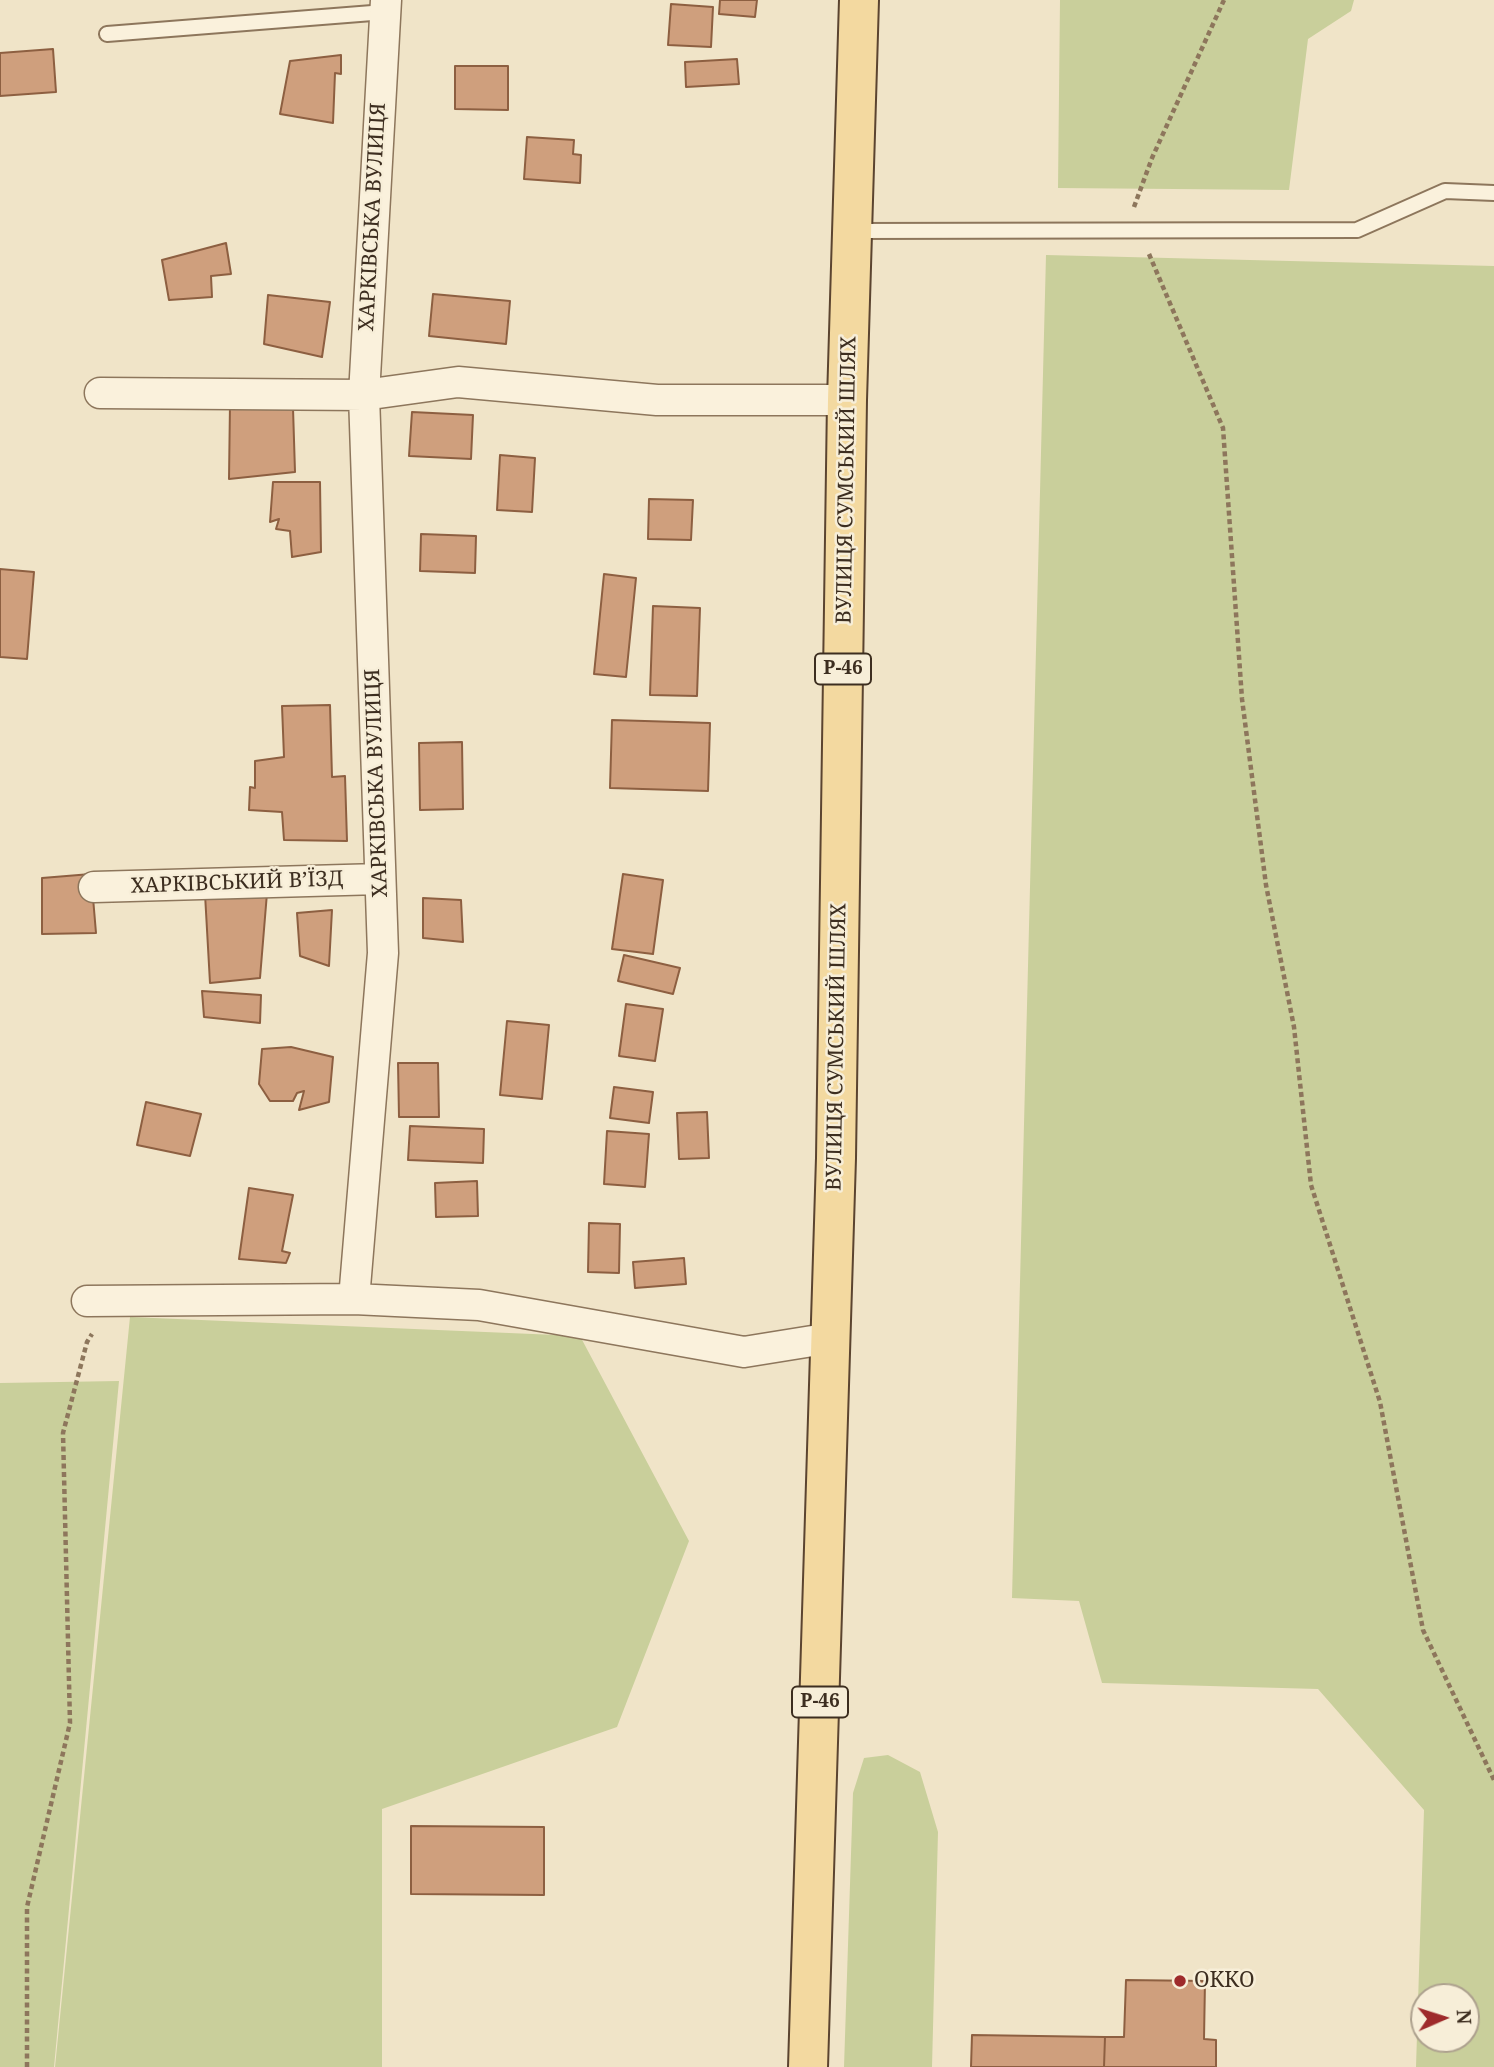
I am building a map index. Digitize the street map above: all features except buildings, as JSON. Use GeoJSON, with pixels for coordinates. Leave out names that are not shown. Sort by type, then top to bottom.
{"type":"FeatureCollection","features":[{"type":"Feature","properties":{"kind":"main road","name":"ВУЛИЦЯ СУМСЬКИЙ ШЛЯХ"},"geometry":{"type":"LineString","coordinates":[[831,1338],[847,400],[859,0]]}},
{"type":"Feature","properties":{"kind":"main road","name":"Р-46"},"geometry":{"type":"LineString","coordinates":[[808,2067],[831,1338]]}},
{"type":"Feature","properties":{"kind":"street","name":"ХАРКІВСЬКА ВУЛИЦЯ"},"geometry":{"type":"LineString","coordinates":[[354,1299],[383,953],[364,395],[386,6]]}},
{"type":"Feature","properties":{"kind":"street"},"geometry":{"type":"LineString","coordinates":[[100,393],[364,395],[458,382],[657,400],[847,400]]}},
{"type":"Feature","properties":{"kind":"street","name":"ХАРКІВСЬКИЙ В’ЇЗД"},"geometry":{"type":"LineString","coordinates":[[94,887],[380,879]]}},
{"type":"Feature","properties":{"kind":"street"},"geometry":{"type":"LineString","coordinates":[[100,1301],[354,1299],[479,1305],[744,1352],[831,1338]]}},
{"type":"Feature","properties":{"kind":"lane"},"geometry":{"type":"LineString","coordinates":[[107,34],[386,6]]}},
{"type":"Feature","properties":{"kind":"lane"},"geometry":{"type":"LineString","coordinates":[[853,231],[1357,230],[1445,191],[1494,193]]}},
{"type":"Feature","properties":{"kind":"path"},"geometry":{"type":"LineString","coordinates":[[1224,0],[1152,158],[1132,212],[1223,428],[1242,699],[1266,885],[1294,1027],[1311,1185],[1380,1402],[1423,1629],[1494,1780]]}},
{"type":"Feature","properties":{"kind":"path"},"geometry":{"type":"LineString","coordinates":[[27,2067],[27,1907],[70,1723],[63,1433],[100,1301]]}},
{"type":"Feature","properties":{"kind":"green space"},"geometry":{"type":"Polygon","coordinates":[[[1060,0],[1354,0],[1351,11],[1308,39],[1289,190],[1058,188],[1060,0]]]}},
{"type":"Feature","properties":{"kind":"green space"},"geometry":{"type":"Polygon","coordinates":[[[1046,255],[1494,266],[1494,2067],[1416,2067],[1416,2053],[1480,2053],[1480,1983],[1419,1983],[1424,1810],[1318,1689],[1102,1683],[1079,1601],[1012,1598],[1046,255]]]}},
{"type":"Feature","properties":{"kind":"green space"},"geometry":{"type":"Polygon","coordinates":[[[130,1317],[580,1336],[689,1541],[617,1727],[382,1809],[382,2067],[55,2067],[130,1317]]]}},
{"type":"Feature","properties":{"kind":"green space"},"geometry":{"type":"Polygon","coordinates":[[[119,1381],[54,2067],[0,2067],[0,1383],[119,1381]]]}},
{"type":"Feature","properties":{"kind":"green space"},"geometry":{"type":"Polygon","coordinates":[[[888,1755],[920,1772],[938,1832],[932,2067],[844,2067],[853,1793],[864,1758],[888,1755]]]}},
{"type":"Feature","properties":{"kind":"place","name":"ОККО"},"geometry":{"type":"Point","coordinates":[1180,1981]}}]}
